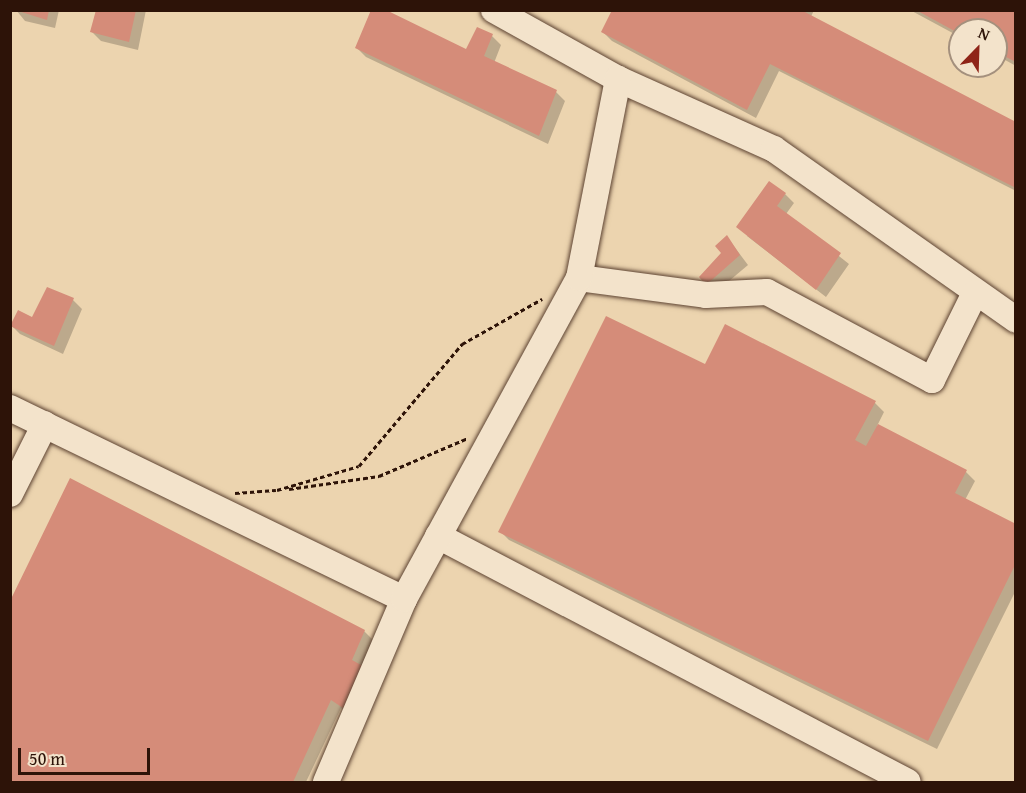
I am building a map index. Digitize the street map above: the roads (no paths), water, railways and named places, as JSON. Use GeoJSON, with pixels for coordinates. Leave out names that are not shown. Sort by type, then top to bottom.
{"type":"FeatureCollection","features":[{"type":"Feature","properties":{"kind":"lane"},"geometry":{"type":"LineString","coordinates":[[504,13],[618,79],[774,149],[1016,320]]}},
{"type":"Feature","properties":{"kind":"lane"},"geometry":{"type":"LineString","coordinates":[[326,783],[404,599],[579,278],[618,79]]}},
{"type":"Feature","properties":{"kind":"lane"},"geometry":{"type":"LineString","coordinates":[[579,278],[706,295],[767,292],[932,380],[975,293]]}},
{"type":"Feature","properties":{"kind":"lane"},"geometry":{"type":"LineString","coordinates":[[10,408],[404,599]]}},
{"type":"Feature","properties":{"kind":"lane"},"geometry":{"type":"LineString","coordinates":[[10,494],[45,424]]}},
{"type":"Feature","properties":{"kind":"lane"},"geometry":{"type":"LineString","coordinates":[[438,536],[908,783]]}}]}
